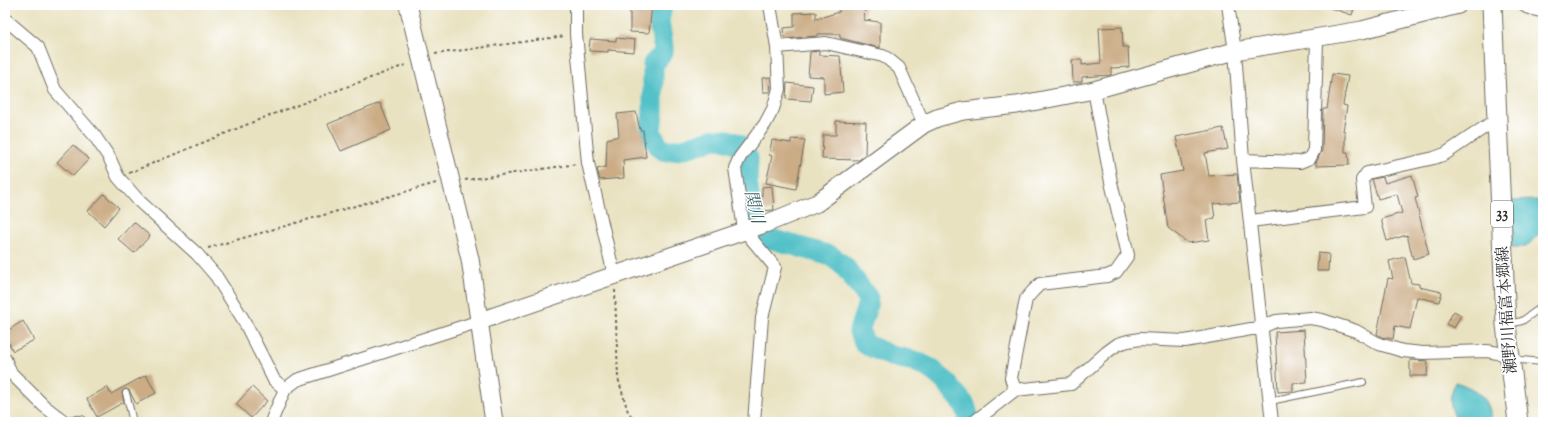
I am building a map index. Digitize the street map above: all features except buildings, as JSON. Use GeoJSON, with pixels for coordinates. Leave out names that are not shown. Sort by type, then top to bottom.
{"type":"FeatureCollection","features":[{"type":"Feature","properties":{"kind":"main road","name":"瀬野川福富本郷線"},"geometry":{"type":"LineString","coordinates":[[1492,5],[1506,325],[1518,422]]}},
{"type":"Feature","properties":{"kind":"street"},"geometry":{"type":"LineString","coordinates":[[408,5],[470,259],[494,422]]}},
{"type":"Feature","properties":{"kind":"street"},"geometry":{"type":"LineString","coordinates":[[576,5],[576,34],[588,163],[614,275]]}},
{"type":"Feature","properties":{"kind":"street"},"geometry":{"type":"LineString","coordinates":[[754,422],[762,318],[775,267],[753,227],[735,168],[743,153],[765,124],[773,109],[779,89],[777,47],[770,5]]}},
{"type":"Feature","properties":{"kind":"street"},"geometry":{"type":"LineString","coordinates":[[1228,5],[1234,51],[1243,160],[1272,422]]}},
{"type":"Feature","properties":{"kind":"street"},"geometry":{"type":"LineString","coordinates":[[271,422],[285,389],[297,380],[480,321],[753,227],[817,203],[924,124],[938,118],[963,111],[1017,105],[1094,90],[1234,51],[1317,39],[1362,30],[1458,5]]}},
{"type":"Feature","properties":{"kind":"street"},"geometry":{"type":"LineString","coordinates":[[1528,5],[1543,9]]}},
{"type":"Feature","properties":{"kind":"street"},"geometry":{"type":"LineString","coordinates":[[5,19],[38,46],[55,90],[94,135],[109,157],[118,177],[139,200],[197,254],[216,276],[243,319],[274,380],[285,389]]}},
{"type":"Feature","properties":{"kind":"street"},"geometry":{"type":"LineString","coordinates":[[1243,160],[1300,162],[1310,158],[1314,150],[1317,39]]}},
{"type":"Feature","properties":{"kind":"street"},"geometry":{"type":"LineString","coordinates":[[777,47],[826,43],[888,58],[899,68],[924,124]]}},
{"type":"Feature","properties":{"kind":"street"},"geometry":{"type":"LineString","coordinates":[[1015,390],[1011,378],[1026,299],[1040,284],[1107,276],[1116,272],[1128,255],[1111,182],[1094,90]]}},
{"type":"Feature","properties":{"kind":"street"},"geometry":{"type":"LineString","coordinates":[[1250,220],[1365,206],[1362,180],[1367,173],[1434,158],[1445,154],[1488,125],[1498,123]]}},
{"type":"Feature","properties":{"kind":"street"},"geometry":{"type":"LineString","coordinates":[[975,421],[1015,390],[1071,384],[1118,344],[1140,340],[1186,340],[1262,327],[1276,322],[1310,318],[1322,320],[1356,331],[1380,344],[1404,351],[1487,351],[1509,355]]}},
{"type":"Feature","properties":{"kind":"street"},"geometry":{"type":"LineString","coordinates":[[5,359],[12,373],[44,406],[65,422]]}},
{"type":"Feature","properties":{"kind":"street"},"geometry":{"type":"LineString","coordinates":[[72,422],[81,422]]}},
{"type":"Feature","properties":{"kind":"lane"},"geometry":{"type":"LineString","coordinates":[[1506,325],[1522,321],[1543,306]]}},
{"type":"Feature","properties":{"kind":"lane"},"geometry":{"type":"LineString","coordinates":[[1509,355],[1520,360],[1543,362]]}},
{"type":"Feature","properties":{"kind":"lane"},"geometry":{"type":"LineString","coordinates":[[1270,401],[1363,382]]}},
{"type":"Feature","properties":{"kind":"lane"},"geometry":{"type":"LineString","coordinates":[[126,393],[133,422]]}},
{"type":"Feature","properties":{"kind":"path"},"geometry":{"type":"LineString","coordinates":[[118,177],[263,118],[421,58],[435,54],[576,34]]}},
{"type":"Feature","properties":{"kind":"path"},"geometry":{"type":"LineString","coordinates":[[197,254],[206,249],[441,182],[588,163]]}},
{"type":"Feature","properties":{"kind":"path"},"geometry":{"type":"LineString","coordinates":[[614,275],[618,378],[628,412],[637,422]]}},
{"type":"Feature","properties":{"kind":"water"},"geometry":{"type":"Polygon","coordinates":[[[1536,200],[1543,203],[1543,233],[1538,235],[1526,247],[1512,247],[1511,201],[1536,200]]]}},
{"type":"Feature","properties":{"kind":"water"},"geometry":{"type":"Polygon","coordinates":[[[1455,382],[1473,390],[1484,399],[1489,407],[1492,422],[1457,422],[1450,402],[1455,382]]]}},
{"type":"Feature","properties":{"kind":"waterway","name":"関川"},"geometry":{"type":"LineString","coordinates":[[662,5],[659,21],[663,53],[653,64],[653,113],[651,130],[653,137],[660,148],[665,151],[683,149],[714,139],[728,140],[738,144],[748,158],[747,182],[752,214],[761,236],[831,256],[844,266],[868,298],[859,331],[865,344],[891,356],[915,361],[931,369],[945,381],[965,405],[970,422]]}}]}
